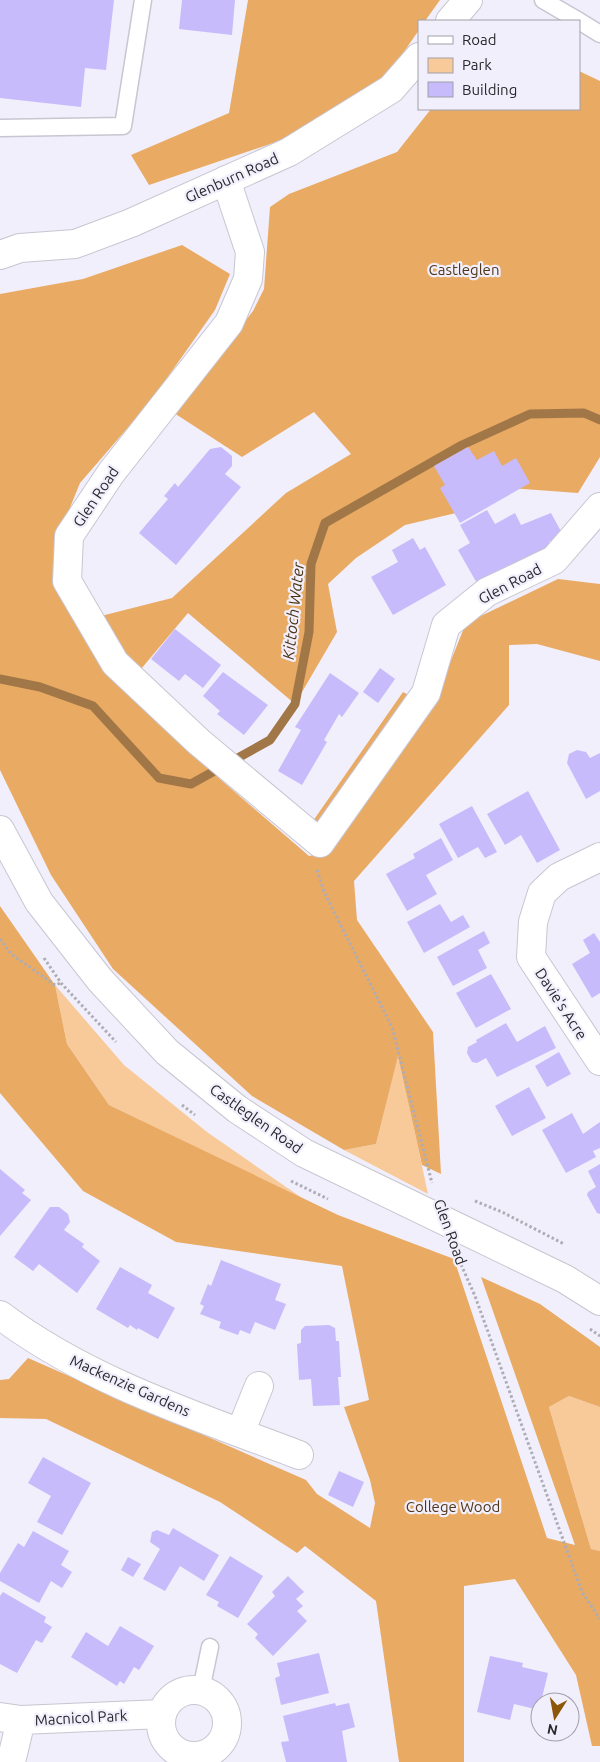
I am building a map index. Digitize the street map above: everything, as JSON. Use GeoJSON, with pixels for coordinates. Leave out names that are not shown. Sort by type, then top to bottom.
{"type":"FeatureCollection","features":[{"type":"Feature","properties":{"kind":"street"},"geometry":{"type":"LineString","coordinates":[[451,20],[468,0]]}},
{"type":"Feature","properties":{"kind":"street","name":"Glenburn Road"},"geometry":{"type":"LineString","coordinates":[[7,249],[75,244],[131,223],[289,152],[391,89],[418,58]]}},
{"type":"Feature","properties":{"kind":"street","name":"Glen Road"},"geometry":{"type":"LineString","coordinates":[[226,180],[250,252],[248,280],[229,323],[111,474],[69,536],[66,581],[115,662],[199,742],[320,842],[426,693],[446,625],[487,592],[554,560],[600,507]]}},
{"type":"Feature","properties":{"kind":"street","name":"Castleglen Road"},"geometry":{"type":"LineString","coordinates":[[0,830],[39,902],[100,980],[167,1052],[237,1109],[304,1153],[565,1278],[600,1301]]}},
{"type":"Feature","properties":{"kind":"street","name":"Davie's Acre"},"geometry":{"type":"LineString","coordinates":[[600,857],[558,877],[542,893],[533,922],[531,957],[600,1061]]}},
{"type":"Feature","properties":{"kind":"street","name":"Mackenzie Gardens"},"geometry":{"type":"LineString","coordinates":[[0,1316],[24,1334],[88,1370],[155,1400],[299,1456]]}},
{"type":"Feature","properties":{"kind":"street"},"geometry":{"type":"LineString","coordinates":[[240,1433],[259,1386]]}},
{"type":"Feature","properties":{"kind":"street"},"geometry":{"type":"LineString","coordinates":[[201,1690],[214,1696],[224,1707],[228,1721],[222,1755],[208,1753],[198,1756],[177,1752],[168,1745],[163,1735],[161,1725],[162,1714],[166,1705],[181,1692],[201,1690]]}},
{"type":"Feature","properties":{"kind":"street","name":"Macnicol Park"},"geometry":{"type":"LineString","coordinates":[[10,1719],[162,1714]]}},
{"type":"Feature","properties":{"kind":"street"},"geometry":{"type":"LineString","coordinates":[[10,1719],[11,1762]]}},
{"type":"Feature","properties":{"kind":"lane"},"geometry":{"type":"LineString","coordinates":[[0,128],[123,126],[143,0]]}},
{"type":"Feature","properties":{"kind":"lane"},"geometry":{"type":"LineString","coordinates":[[543,0],[577,20]]}},
{"type":"Feature","properties":{"kind":"lane"},"geometry":{"type":"LineString","coordinates":[[580,22],[600,34]]}},
{"type":"Feature","properties":{"kind":"lane"},"geometry":{"type":"LineString","coordinates":[[201,1690],[210,1648]]}},
{"type":"Feature","properties":{"kind":"path","name":"Glen Road"},"geometry":{"type":"LineString","coordinates":[[320,842],[315,864],[324,892],[392,1027],[441,1218],[475,1296],[582,1592],[600,1619]]}},
{"type":"Feature","properties":{"kind":"path"},"geometry":{"type":"LineString","coordinates":[[0,939],[11,954],[55,985],[60,983]]}},
{"type":"Feature","properties":{"kind":"green space"},"geometry":{"type":"Polygon","coordinates":[[[248,0],[440,0],[426,20],[418,20],[418,31],[390,72],[294,136],[149,185],[131,155],[229,113],[248,0]]]}},
{"type":"Feature","properties":{"kind":"green space","name":"Castleglen"},"geometry":{"type":"Polygon","coordinates":[[[580,71],[600,81],[600,457],[578,493],[510,488],[456,513],[405,525],[356,558],[328,584],[337,632],[295,704],[188,613],[136,675],[97,617],[172,598],[286,493],[351,454],[314,412],[242,457],[174,413],[253,311],[264,289],[270,207],[289,194],[397,152],[430,110],[580,110],[580,71]]]}},
{"type":"Feature","properties":{"kind":"green space"},"geometry":{"type":"Polygon","coordinates":[[[182,245],[230,274],[215,310],[150,402],[80,483],[58,537],[107,674],[191,754],[309,856],[328,852],[313,821],[403,692],[432,708],[466,623],[558,579],[600,584],[600,661],[537,644],[509,645],[509,705],[354,881],[357,920],[433,1032],[441,1174],[422,1165],[398,1056],[376,1144],[344,1150],[252,1096],[113,969],[51,875],[0,770],[0,294],[83,279],[182,245]]]}},
{"type":"Feature","properties":{"kind":"green space","name":"College Wood"},"geometry":{"type":"Polygon","coordinates":[[[0,906],[55,985],[67,1044],[109,1105],[338,1215],[454,1259],[547,1538],[575,1545],[481,1277],[540,1304],[600,1347],[600,1407],[569,1396],[549,1407],[591,1549],[600,1551],[600,1746],[592,1746],[576,1675],[515,1579],[464,1586],[464,1762],[399,1762],[376,1601],[305,1546],[297,1553],[220,1502],[46,1419],[0,1418],[0,1380],[9,1379],[28,1358],[306,1480],[317,1494],[370,1528],[375,1503],[370,1480],[344,1407],[369,1400],[342,1266],[176,1242],[83,1191],[0,1093],[0,906]]]}},
{"type":"Feature","properties":{"kind":"green space"},"geometry":{"type":"Polygon","coordinates":[[[55,985],[124,1065],[207,1132],[302,1198],[109,1105],[67,1044],[55,985]]]}},
{"type":"Feature","properties":{"kind":"green space"},"geometry":{"type":"Polygon","coordinates":[[[398,1054],[428,1194],[344,1150],[376,1144],[398,1054]]]}},
{"type":"Feature","properties":{"kind":"green space"},"geometry":{"type":"Polygon","coordinates":[[[569,1396],[600,1407],[600,1551],[591,1549],[549,1407],[569,1396]]]}},
{"type":"Feature","properties":{"kind":"building"},"geometry":{"type":"Polygon","coordinates":[[[0,0],[114,0],[106,70],[85,68],[81,107],[0,98],[0,0]]]}},
{"type":"Feature","properties":{"kind":"building"},"geometry":{"type":"Polygon","coordinates":[[[182,0],[235,0],[232,35],[179,29],[182,0]]]}},
{"type":"Feature","properties":{"kind":"building"},"geometry":{"type":"Polygon","coordinates":[[[221,447],[232,456],[232,466],[225,474],[241,487],[176,565],[139,533],[168,499],[164,496],[175,483],[178,487],[210,449],[221,447]]]}},
{"type":"Feature","properties":{"kind":"building"},"geometry":{"type":"Polygon","coordinates":[[[468,447],[477,460],[494,451],[502,466],[516,458],[530,483],[460,523],[440,488],[445,485],[434,466],[468,447]]]}},
{"type":"Feature","properties":{"kind":"building"},"geometry":{"type":"Polygon","coordinates":[[[487,510],[495,524],[515,513],[521,525],[551,513],[563,535],[549,542],[551,545],[478,585],[458,550],[470,543],[460,525],[487,510]]]}},
{"type":"Feature","properties":{"kind":"building"},"geometry":{"type":"Polygon","coordinates":[[[413,538],[420,550],[425,547],[446,585],[393,615],[371,577],[398,562],[392,550],[413,538]]]}},
{"type":"Feature","properties":{"kind":"building"},"geometry":{"type":"Polygon","coordinates":[[[175,629],[221,665],[203,688],[185,674],[179,681],[151,659],[175,629]]]}},
{"type":"Feature","properties":{"kind":"building"},"geometry":{"type":"Polygon","coordinates":[[[380,668],[395,679],[378,703],[363,692],[380,668]]]}},
{"type":"Feature","properties":{"kind":"building"},"geometry":{"type":"Polygon","coordinates":[[[223,672],[268,705],[244,735],[217,714],[220,711],[203,696],[223,672]]]}},
{"type":"Feature","properties":{"kind":"building"},"geometry":{"type":"Polygon","coordinates":[[[330,673],[359,693],[342,717],[339,714],[324,740],[327,742],[302,785],[278,771],[301,730],[295,727],[330,673]]]}},
{"type":"Feature","properties":{"kind":"building"},"geometry":{"type":"Polygon","coordinates":[[[577,750],[586,752],[590,758],[600,753],[600,791],[586,799],[567,763],[569,754],[577,750]]]}},
{"type":"Feature","properties":{"kind":"building"},"geometry":{"type":"Polygon","coordinates":[[[528,791],[560,850],[537,863],[521,835],[505,845],[487,814],[528,791]]]}},
{"type":"Feature","properties":{"kind":"building"},"geometry":{"type":"Polygon","coordinates":[[[472,806],[497,852],[485,858],[478,847],[458,858],[439,824],[472,806]]]}},
{"type":"Feature","properties":{"kind":"building"},"geometry":{"type":"Polygon","coordinates":[[[441,838],[453,860],[426,875],[437,894],[407,911],[386,874],[415,858],[413,854],[441,838]]]}},
{"type":"Feature","properties":{"kind":"building"},"geometry":{"type":"Polygon","coordinates":[[[440,904],[451,922],[463,915],[470,927],[424,953],[407,922],[440,904]]]}},
{"type":"Feature","properties":{"kind":"building"},"geometry":{"type":"Polygon","coordinates":[[[484,931],[490,943],[478,950],[487,968],[453,986],[437,957],[484,931]]]}},
{"type":"Feature","properties":{"kind":"building"},"geometry":{"type":"Polygon","coordinates":[[[594,933],[600,942],[600,993],[592,998],[572,964],[590,953],[583,940],[594,933]]]}},
{"type":"Feature","properties":{"kind":"building"},"geometry":{"type":"Polygon","coordinates":[[[491,974],[511,1009],[476,1028],[456,993],[491,974]]]}},
{"type":"Feature","properties":{"kind":"building"},"geometry":{"type":"Polygon","coordinates":[[[506,1023],[517,1042],[545,1026],[556,1048],[497,1077],[486,1058],[477,1063],[472,1062],[467,1053],[468,1047],[477,1042],[476,1040],[506,1023]]]}},
{"type":"Feature","properties":{"kind":"building"},"geometry":{"type":"Polygon","coordinates":[[[559,1052],[571,1074],[547,1087],[535,1066],[559,1052]]]}},
{"type":"Feature","properties":{"kind":"building"},"geometry":{"type":"Polygon","coordinates":[[[529,1087],[546,1118],[512,1136],[495,1106],[529,1087]]]}},
{"type":"Feature","properties":{"kind":"building"},"geometry":{"type":"Polygon","coordinates":[[[572,1113],[583,1134],[600,1122],[600,1148],[593,1151],[596,1157],[566,1173],[542,1130],[572,1113]]]}},
{"type":"Feature","properties":{"kind":"building"},"geometry":{"type":"Polygon","coordinates":[[[600,1164],[600,1214],[597,1213],[587,1195],[588,1192],[596,1187],[588,1171],[600,1164]]]}},
{"type":"Feature","properties":{"kind":"building"},"geometry":{"type":"Polygon","coordinates":[[[0,1169],[25,1190],[22,1193],[31,1200],[0,1236],[0,1169]]]}},
{"type":"Feature","properties":{"kind":"building"},"geometry":{"type":"Polygon","coordinates":[[[50,1207],[59,1207],[68,1214],[70,1222],[64,1230],[84,1244],[82,1247],[100,1261],[77,1293],[39,1264],[33,1271],[14,1257],[50,1207]]]}},
{"type":"Feature","properties":{"kind":"building"},"geometry":{"type":"Polygon","coordinates":[[[221,1260],[281,1284],[275,1300],[286,1304],[275,1330],[255,1322],[250,1334],[240,1330],[238,1335],[219,1328],[221,1322],[200,1314],[204,1306],[200,1304],[208,1284],[211,1286],[221,1260]]]}},
{"type":"Feature","properties":{"kind":"building"},"geometry":{"type":"Polygon","coordinates":[[[120,1267],[152,1285],[148,1293],[175,1308],[158,1339],[130,1325],[128,1328],[96,1309],[120,1267]]]}},
{"type":"Feature","properties":{"kind":"building"},"geometry":{"type":"Polygon","coordinates":[[[329,1325],[335,1328],[336,1341],[339,1341],[341,1377],[338,1377],[340,1405],[313,1406],[311,1379],[299,1380],[297,1344],[301,1343],[301,1330],[305,1326],[329,1325]]]}},
{"type":"Feature","properties":{"kind":"building"},"geometry":{"type":"Polygon","coordinates":[[[43,1457],[91,1483],[62,1535],[37,1522],[51,1496],[28,1483],[43,1457]]]}},
{"type":"Feature","properties":{"kind":"building"},"geometry":{"type":"Polygon","coordinates":[[[339,1471],[364,1482],[353,1507],[328,1495],[339,1471]]]}},
{"type":"Feature","properties":{"kind":"building"},"geometry":{"type":"Polygon","coordinates":[[[173,1528],[219,1555],[204,1581],[180,1566],[165,1591],[143,1579],[160,1549],[150,1542],[152,1532],[157,1530],[169,1535],[173,1528]]]}},
{"type":"Feature","properties":{"kind":"building"},"geometry":{"type":"Polygon","coordinates":[[[33,1531],[69,1551],[61,1565],[72,1572],[62,1588],[51,1581],[39,1603],[0,1581],[0,1573],[18,1543],[24,1547],[33,1531]]]}},
{"type":"Feature","properties":{"kind":"building"},"geometry":{"type":"Polygon","coordinates":[[[230,1556],[263,1576],[238,1618],[217,1606],[219,1602],[206,1595],[230,1556]]]}},
{"type":"Feature","properties":{"kind":"building"},"geometry":{"type":"Polygon","coordinates":[[[128,1557],[141,1564],[133,1577],[121,1570],[128,1557]]]}},
{"type":"Feature","properties":{"kind":"building"},"geometry":{"type":"Polygon","coordinates":[[[288,1576],[304,1592],[296,1599],[303,1606],[297,1611],[307,1621],[273,1656],[255,1638],[258,1634],[247,1624],[275,1596],[272,1592],[288,1576]]]}},
{"type":"Feature","properties":{"kind":"building"},"geometry":{"type":"Polygon","coordinates":[[[3,1592],[46,1617],[44,1622],[52,1627],[42,1643],[36,1640],[17,1673],[0,1664],[0,1596],[3,1592]]]}},
{"type":"Feature","properties":{"kind":"building"},"geometry":{"type":"Polygon","coordinates":[[[120,1626],[154,1646],[139,1670],[134,1667],[124,1684],[120,1681],[117,1686],[71,1657],[86,1632],[108,1646],[120,1626]]]}},
{"type":"Feature","properties":{"kind":"building"},"geometry":{"type":"Polygon","coordinates":[[[319,1653],[329,1693],[281,1705],[275,1678],[280,1676],[277,1663],[319,1653]]]}},
{"type":"Feature","properties":{"kind":"building"},"geometry":{"type":"Polygon","coordinates":[[[490,1656],[523,1663],[522,1667],[548,1673],[543,1692],[530,1692],[530,1708],[514,1704],[510,1720],[477,1712],[490,1656]]]}},
{"type":"Feature","properties":{"kind":"building"},"geometry":{"type":"Polygon","coordinates":[[[335,1703],[336,1706],[349,1703],[355,1727],[342,1731],[347,1762],[286,1762],[281,1742],[289,1741],[283,1716],[335,1703]]]}},
{"type":"Feature","properties":{"kind":"waterway","name":"Kittoch Water"},"geometry":{"type":"LineString","coordinates":[[0,679],[40,687],[93,706],[159,778],[191,784],[270,740],[295,704],[309,632],[311,564],[325,523],[462,445],[530,414],[584,413],[600,420]]}}]}
